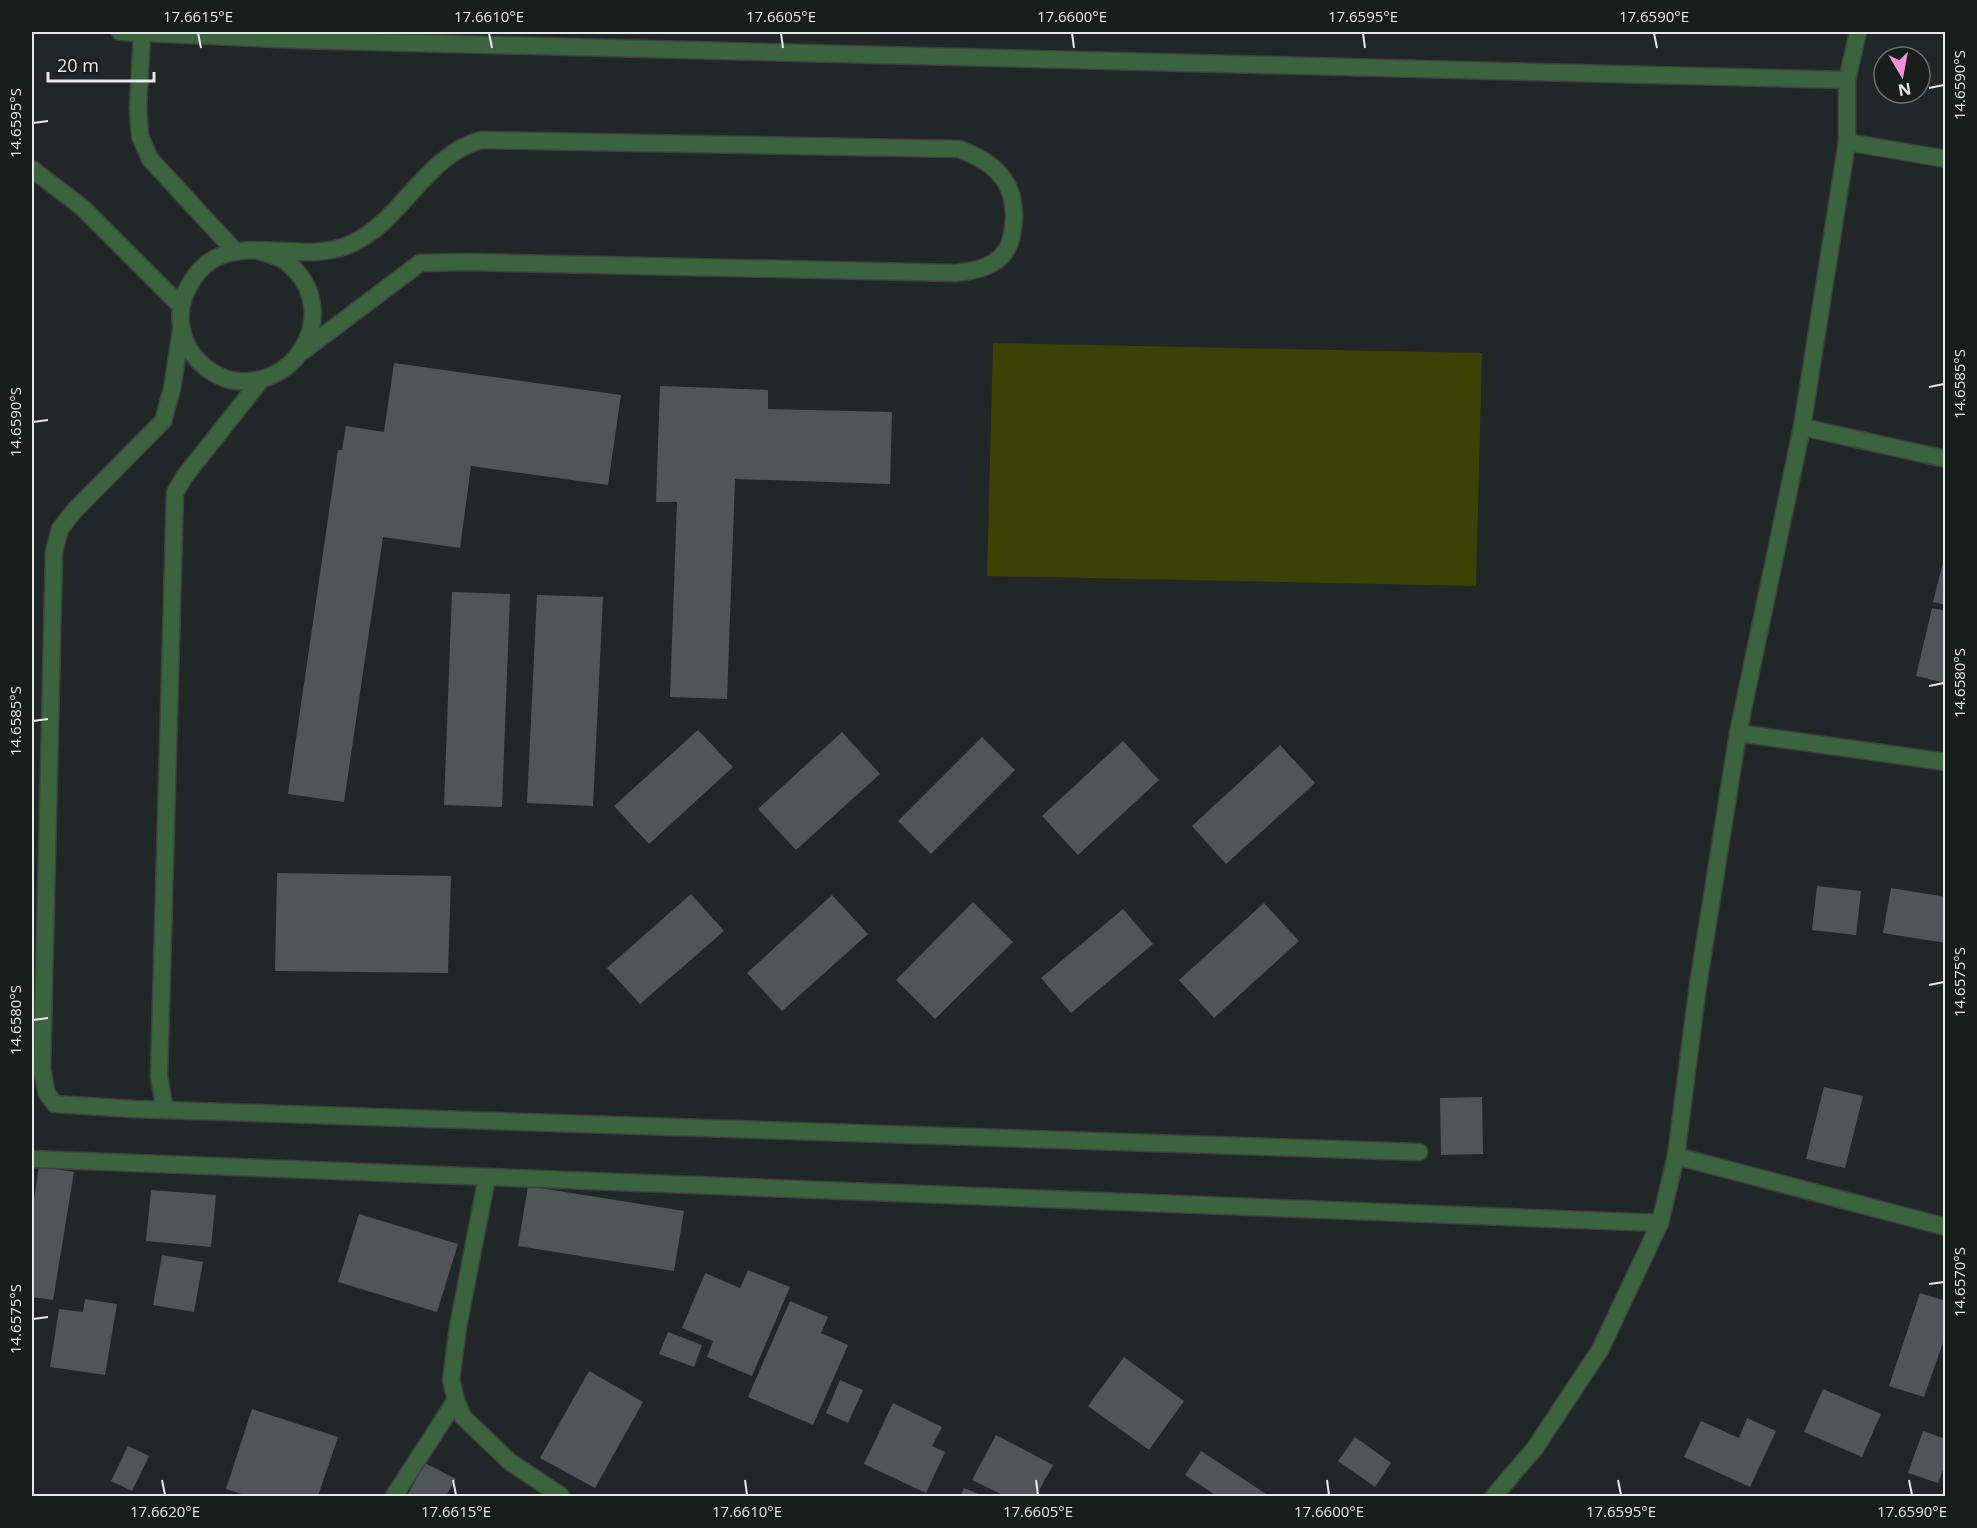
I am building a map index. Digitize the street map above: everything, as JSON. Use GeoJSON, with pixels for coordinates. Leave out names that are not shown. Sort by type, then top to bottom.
{"type":"FeatureCollection","features":[{"type":"Feature","properties":{"kind":"street"},"geometry":{"type":"LineString","coordinates":[[120,32],[337,41],[1847,80]]}},
{"type":"Feature","properties":{"kind":"street"},"geometry":{"type":"LineString","coordinates":[[1494,1497],[1535,1448],[1600,1350],[1659,1223],[1676,1156],[1698,985],[1738,733],[1802,427],[1847,142],[1847,80],[1858,32]]}},
{"type":"Feature","properties":{"kind":"street"},"geometry":{"type":"LineString","coordinates":[[142,33],[138,108],[140,136],[150,159],[234,250]]}},
{"type":"Feature","properties":{"kind":"street"},"geometry":{"type":"LineString","coordinates":[[182,331],[192,354],[211,372],[235,381],[261,380],[284,370],[303,351],[420,262],[956,273],[984,267],[1002,256],[1010,246],[1016,211],[1007,183],[998,170],[978,157],[959,149],[481,141],[466,144],[449,155],[368,235],[351,244],[331,250],[311,252],[234,250],[209,261],[190,280],[180,305],[182,331],[172,389],[163,421],[74,511],[60,529],[56,540],[42,1070],[47,1094],[55,1104],[165,1110],[1419,1152]]}},
{"type":"Feature","properties":{"kind":"street"},"geometry":{"type":"LineString","coordinates":[[1847,142],[1946,159]]}},
{"type":"Feature","properties":{"kind":"street"},"geometry":{"type":"LineString","coordinates":[[32,169],[83,208],[180,305]]}},
{"type":"Feature","properties":{"kind":"street"},"geometry":{"type":"LineString","coordinates":[[259,251],[284,260],[302,279],[312,302],[312,328],[303,351]]}},
{"type":"Feature","properties":{"kind":"street"},"geometry":{"type":"LineString","coordinates":[[165,1110],[159,1077],[175,493],[184,477],[261,380]]}},
{"type":"Feature","properties":{"kind":"street"},"geometry":{"type":"LineString","coordinates":[[1802,427],[1946,459]]}},
{"type":"Feature","properties":{"kind":"street"},"geometry":{"type":"LineString","coordinates":[[1738,733],[1946,762]]}},
{"type":"Feature","properties":{"kind":"street"},"geometry":{"type":"LineString","coordinates":[[1676,1156],[1946,1227]]}},
{"type":"Feature","properties":{"kind":"street"},"geometry":{"type":"LineString","coordinates":[[32,1159],[1659,1223]]}},
{"type":"Feature","properties":{"kind":"street"},"geometry":{"type":"LineString","coordinates":[[487,1177],[458,1327],[451,1380],[463,1417],[510,1462],[561,1497]]}},
{"type":"Feature","properties":{"kind":"street"},"geometry":{"type":"LineString","coordinates":[[394,1497],[456,1400]]}},
{"type":"Feature","properties":{"kind":"green space"},"geometry":{"type":"Polygon","coordinates":[[[993,343],[1482,353],[1476,586],[987,576],[993,343]]]}},
{"type":"Feature","properties":{"kind":"building"},"geometry":{"type":"Polygon","coordinates":[[[394,363],[621,395],[608,485],[471,466],[460,548],[383,537],[344,802],[288,794],[338,450],[342,450],[346,426],[384,432],[394,363]]]}},
{"type":"Feature","properties":{"kind":"building"},"geometry":{"type":"Polygon","coordinates":[[[660,386],[768,390],[768,409],[892,412],[890,484],[735,479],[727,699],[670,697],[677,502],[656,502],[660,386]]]}},
{"type":"Feature","properties":{"kind":"building"},"geometry":{"type":"Polygon","coordinates":[[[1946,555],[1946,605],[1933,602],[1946,555]]]}},
{"type":"Feature","properties":{"kind":"building"},"geometry":{"type":"Polygon","coordinates":[[[452,592],[510,594],[502,807],[444,805],[452,592]]]}},
{"type":"Feature","properties":{"kind":"building"},"geometry":{"type":"Polygon","coordinates":[[[537,595],[603,597],[593,806],[527,803],[537,595]]]}},
{"type":"Feature","properties":{"kind":"building"},"geometry":{"type":"Polygon","coordinates":[[[1932,608],[1946,611],[1946,683],[1916,676],[1932,608]]]}},
{"type":"Feature","properties":{"kind":"building"},"geometry":{"type":"Polygon","coordinates":[[[698,730],[733,767],[649,844],[614,806],[698,730]]]}},
{"type":"Feature","properties":{"kind":"building"},"geometry":{"type":"Polygon","coordinates":[[[842,732],[880,774],[796,850],[758,809],[842,732]]]}},
{"type":"Feature","properties":{"kind":"building"},"geometry":{"type":"Polygon","coordinates":[[[982,737],[1015,770],[931,854],[898,821],[982,737]]]}},
{"type":"Feature","properties":{"kind":"building"},"geometry":{"type":"Polygon","coordinates":[[[1123,741],[1159,780],[1078,855],[1042,816],[1123,741]]]}},
{"type":"Feature","properties":{"kind":"building"},"geometry":{"type":"Polygon","coordinates":[[[1280,745],[1315,783],[1226,864],[1192,826],[1280,745]]]}},
{"type":"Feature","properties":{"kind":"building"},"geometry":{"type":"Polygon","coordinates":[[[277,873],[451,876],[448,973],[275,971],[277,873]]]}},
{"type":"Feature","properties":{"kind":"building"},"geometry":{"type":"Polygon","coordinates":[[[1817,886],[1861,891],[1856,935],[1812,930],[1817,886]]]}},
{"type":"Feature","properties":{"kind":"building"},"geometry":{"type":"Polygon","coordinates":[[[1891,888],[1946,897],[1946,943],[1883,933],[1891,888]]]}},
{"type":"Feature","properties":{"kind":"building"},"geometry":{"type":"Polygon","coordinates":[[[691,894],[724,931],[640,1004],[607,968],[691,894]]]}},
{"type":"Feature","properties":{"kind":"building"},"geometry":{"type":"Polygon","coordinates":[[[832,895],[868,934],[782,1011],[747,973],[832,895]]]}},
{"type":"Feature","properties":{"kind":"building"},"geometry":{"type":"Polygon","coordinates":[[[973,902],[1013,942],[935,1019],[896,980],[973,902]]]}},
{"type":"Feature","properties":{"kind":"building"},"geometry":{"type":"Polygon","coordinates":[[[1264,903],[1299,941],[1214,1018],[1179,980],[1264,903]]]}},
{"type":"Feature","properties":{"kind":"building"},"geometry":{"type":"Polygon","coordinates":[[[1123,909],[1153,944],[1071,1013],[1041,978],[1123,909]]]}},
{"type":"Feature","properties":{"kind":"building"},"geometry":{"type":"Polygon","coordinates":[[[1824,1087],[1863,1096],[1845,1168],[1806,1159],[1824,1087]]]}},
{"type":"Feature","properties":{"kind":"building"},"geometry":{"type":"Polygon","coordinates":[[[1482,1097],[1483,1154],[1441,1155],[1440,1098],[1482,1097]]]}},
{"type":"Feature","properties":{"kind":"building"},"geometry":{"type":"Polygon","coordinates":[[[39,1166],[74,1172],[53,1300],[32,1297],[32,1214],[39,1166]]]}},
{"type":"Feature","properties":{"kind":"building"},"geometry":{"type":"Polygon","coordinates":[[[528,1186],[684,1211],[674,1271],[518,1246],[528,1186]]]}},
{"type":"Feature","properties":{"kind":"building"},"geometry":{"type":"Polygon","coordinates":[[[151,1190],[216,1195],[211,1247],[146,1241],[151,1190]]]}},
{"type":"Feature","properties":{"kind":"building"},"geometry":{"type":"Polygon","coordinates":[[[359,1214],[458,1244],[437,1312],[338,1282],[359,1214]]]}},
{"type":"Feature","properties":{"kind":"building"},"geometry":{"type":"Polygon","coordinates":[[[162,1255],[203,1262],[194,1312],[153,1305],[162,1255]]]}},
{"type":"Feature","properties":{"kind":"building"},"geometry":{"type":"Polygon","coordinates":[[[748,1270],[790,1287],[752,1376],[707,1357],[713,1341],[682,1328],[705,1273],[740,1288],[748,1270]]]}},
{"type":"Feature","properties":{"kind":"building"},"geometry":{"type":"Polygon","coordinates":[[[1920,1293],[1946,1301],[1946,1334],[1924,1397],[1889,1386],[1920,1293]]]}},
{"type":"Feature","properties":{"kind":"building"},"geometry":{"type":"Polygon","coordinates":[[[85,1299],[117,1304],[105,1375],[50,1367],[59,1309],[83,1312],[85,1299]]]}},
{"type":"Feature","properties":{"kind":"building"},"geometry":{"type":"Polygon","coordinates":[[[790,1301],[828,1317],[821,1333],[848,1345],[813,1425],[748,1397],[790,1301]]]}},
{"type":"Feature","properties":{"kind":"building"},"geometry":{"type":"Polygon","coordinates":[[[668,1332],[702,1345],[694,1367],[659,1354],[668,1332]]]}},
{"type":"Feature","properties":{"kind":"building"},"geometry":{"type":"Polygon","coordinates":[[[1124,1357],[1184,1401],[1149,1450],[1088,1406],[1124,1357]]]}},
{"type":"Feature","properties":{"kind":"building"},"geometry":{"type":"Polygon","coordinates":[[[589,1371],[643,1402],[595,1488],[540,1458],[589,1371]]]}},
{"type":"Feature","properties":{"kind":"building"},"geometry":{"type":"Polygon","coordinates":[[[840,1380],[863,1390],[848,1423],[826,1413],[840,1380]]]}},
{"type":"Feature","properties":{"kind":"building"},"geometry":{"type":"Polygon","coordinates":[[[1823,1389],[1881,1414],[1862,1457],[1804,1432],[1823,1389]]]}},
{"type":"Feature","properties":{"kind":"building"},"geometry":{"type":"Polygon","coordinates":[[[893,1403],[942,1427],[932,1446],[945,1452],[926,1493],[864,1464],[893,1403]]]}},
{"type":"Feature","properties":{"kind":"building"},"geometry":{"type":"Polygon","coordinates":[[[252,1409],[338,1437],[318,1496],[248,1496],[226,1489],[252,1409]]]}},
{"type":"Feature","properties":{"kind":"building"},"geometry":{"type":"Polygon","coordinates":[[[1747,1418],[1776,1431],[1750,1487],[1684,1457],[1701,1421],[1739,1438],[1747,1418]]]}},
{"type":"Feature","properties":{"kind":"building"},"geometry":{"type":"Polygon","coordinates":[[[1923,1431],[1946,1439],[1946,1462],[1938,1483],[1908,1473],[1923,1431]]]}},
{"type":"Feature","properties":{"kind":"building"},"geometry":{"type":"Polygon","coordinates":[[[996,1435],[1053,1465],[1036,1496],[1005,1496],[972,1480],[996,1435]]]}},
{"type":"Feature","properties":{"kind":"building"},"geometry":{"type":"Polygon","coordinates":[[[1355,1437],[1391,1463],[1375,1487],[1338,1461],[1355,1437]]]}},
{"type":"Feature","properties":{"kind":"building"},"geometry":{"type":"Polygon","coordinates":[[[128,1446],[149,1456],[132,1491],[111,1481],[128,1446]]]}},
{"type":"Feature","properties":{"kind":"building"},"geometry":{"type":"Polygon","coordinates":[[[1201,1451],[1269,1496],[1217,1496],[1185,1475],[1201,1451]]]}},
{"type":"Feature","properties":{"kind":"building"},"geometry":{"type":"Polygon","coordinates":[[[425,1463],[456,1479],[446,1496],[407,1496],[425,1463]]]}},
{"type":"Feature","properties":{"kind":"building"},"geometry":{"type":"Polygon","coordinates":[[[964,1488],[983,1496],[960,1496],[964,1488]]]}}]}
